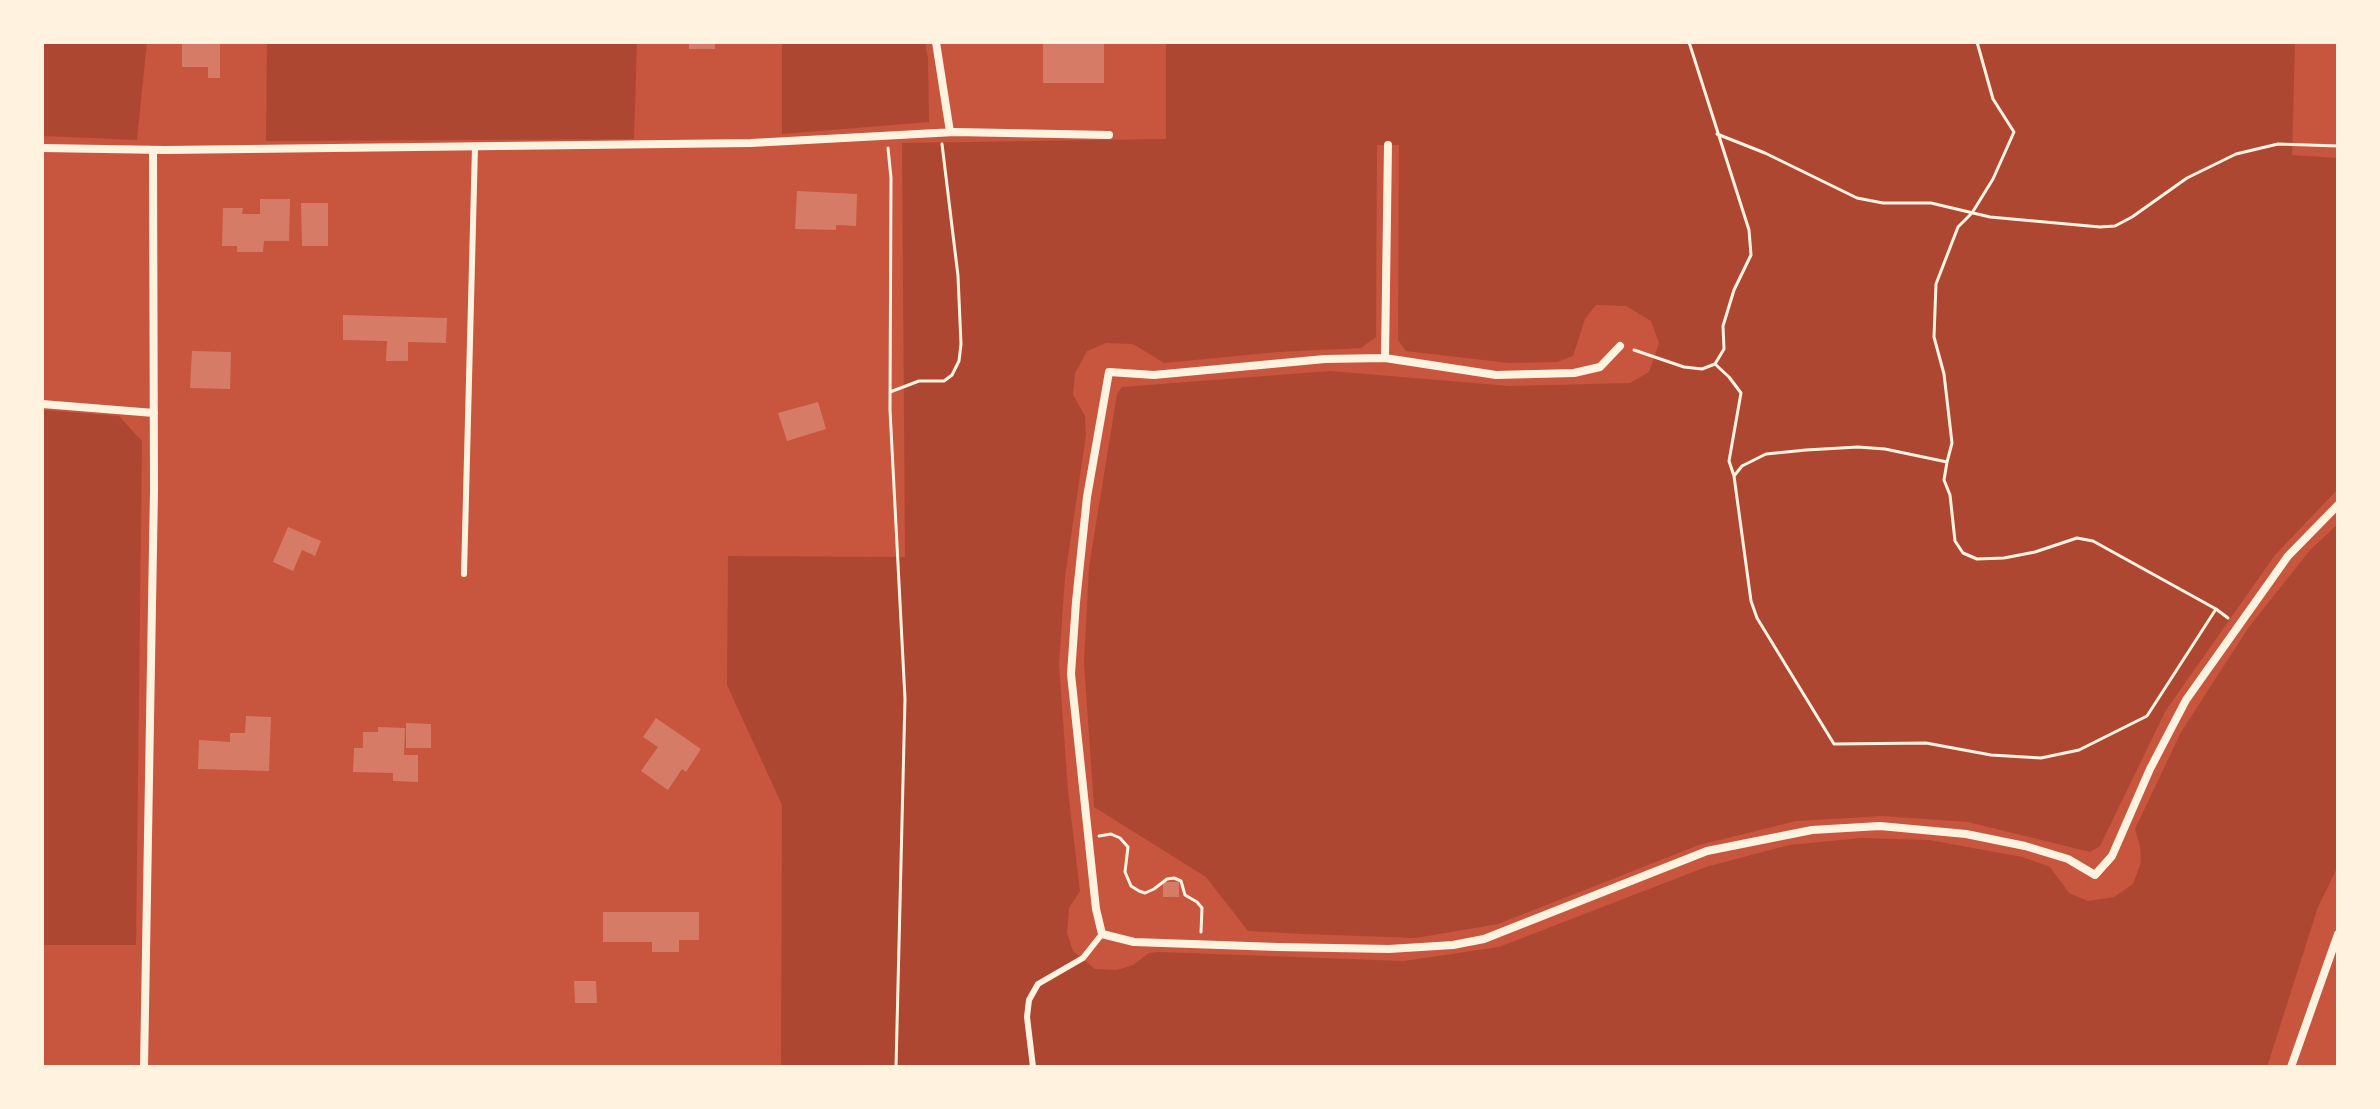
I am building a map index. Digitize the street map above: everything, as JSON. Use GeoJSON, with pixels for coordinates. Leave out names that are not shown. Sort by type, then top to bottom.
{"type":"FeatureCollection","features":[{"type":"Feature","properties":{"kind":"street"},"geometry":{"type":"LineString","coordinates":[[936,42],[950,132]]}},
{"type":"Feature","properties":{"kind":"street"},"geometry":{"type":"LineString","coordinates":[[42,148],[153,150],[751,143],[940,132],[1109,135]]}},
{"type":"Feature","properties":{"kind":"street"},"geometry":{"type":"LineString","coordinates":[[1385,358],[1388,145]]}},
{"type":"Feature","properties":{"kind":"street"},"geometry":{"type":"LineString","coordinates":[[144,1067],[154,413],[153,150]]}},
{"type":"Feature","properties":{"kind":"street"},"geometry":{"type":"LineString","coordinates":[[1620,346],[1600,367],[1574,373],[1496,375],[1385,358],[1325,359],[1154,375],[1109,372],[1087,497],[1071,674],[1087,837],[1102,934],[1134,942],[1277,947],[1389,949],[1453,945],[1484,939],[1707,851],[1812,830],[1880,826],[1966,834],[2068,859],[2095,875],[2112,856],[2150,769],[2186,700],[2288,556],[2338,505]]}},
{"type":"Feature","properties":{"kind":"street"},"geometry":{"type":"LineString","coordinates":[[42,404],[154,413]]}},
{"type":"Feature","properties":{"kind":"street"},"geometry":{"type":"LineString","coordinates":[[2291,1067],[2338,934]]}},
{"type":"Feature","properties":{"kind":"lane"},"geometry":{"type":"LineString","coordinates":[[464,574],[475,147]]}},
{"type":"Feature","properties":{"kind":"lane"},"geometry":{"type":"LineString","coordinates":[[1033,1067],[1027,1017],[1029,1000],[1038,984],[1083,958],[1102,934]]}},
{"type":"Feature","properties":{"kind":"path"},"geometry":{"type":"LineString","coordinates":[[1620,346],[1684,367],[1702,369],[1715,364],[1724,349],[1723,326],[1734,290],[1751,255],[1749,230],[1689,42]]}},
{"type":"Feature","properties":{"kind":"path"},"geometry":{"type":"LineString","coordinates":[[1977,42],[1993,99],[2014,132],[1993,179],[1972,213],[1958,227],[1936,284],[1934,337],[1944,374],[1952,443],[1944,480],[1950,495],[1955,541],[1963,553],[1977,559],[2035,552],[2077,538],[2093,541],[2216,609],[2238,626]]}},
{"type":"Feature","properties":{"kind":"path"},"geometry":{"type":"LineString","coordinates":[[890,392],[919,381],[944,381],[952,375],[959,361],[958,276],[940,132]]}},
{"type":"Feature","properties":{"kind":"path"},"geometry":{"type":"LineString","coordinates":[[1717,134],[1765,153],[1857,198],[1883,203],[1931,203],[1972,213],[2055,224],[2115,226],[2187,178],[2236,154],[2278,144],[2338,146]]}},
{"type":"Feature","properties":{"kind":"path"},"geometry":{"type":"LineString","coordinates":[[887,135],[891,178],[890,392],[905,699],[896,1067]]}},
{"type":"Feature","properties":{"kind":"path"},"geometry":{"type":"LineString","coordinates":[[1715,364],[1741,393],[1729,461],[1734,476],[1751,601],[1757,618],[1834,744],[1926,743],[1991,755],[2041,758],[2079,750],[2147,716],[2216,609]]}},
{"type":"Feature","properties":{"kind":"path"},"geometry":{"type":"LineString","coordinates":[[1734,476],[1742,466],[1766,454],[1832,448],[1885,449],[1947,462]]}},
{"type":"Feature","properties":{"kind":"path"},"geometry":{"type":"LineString","coordinates":[[1087,837],[1111,834],[1120,838],[1128,847],[1125,872],[1131,886],[1139,891],[1145,893],[1167,879],[1181,881],[1185,895],[1202,908],[1202,944]]}},
{"type":"Feature","properties":{"kind":"shaded area"},"geometry":{"type":"Polygon","coordinates":[[[42,42],[147,42],[137,140],[42,136],[42,42]]]}},
{"type":"Feature","properties":{"kind":"shaded area"},"geometry":{"type":"Polygon","coordinates":[[[267,42],[637,42],[634,139],[266,141],[267,42]]]}},
{"type":"Feature","properties":{"kind":"shaded area"},"geometry":{"type":"Polygon","coordinates":[[[782,42],[925,42],[929,122],[782,134],[782,42]]]}},
{"type":"Feature","properties":{"kind":"shaded area"},"geometry":{"type":"Polygon","coordinates":[[[1166,42],[2295,42],[2292,155],[2338,158],[2338,489],[2275,555],[2166,710],[2100,846],[2090,852],[1968,822],[1883,816],[1796,821],[1699,845],[1498,924],[1416,938],[1303,934],[1248,931],[1206,877],[1094,807],[1084,663],[1089,567],[1117,394],[1122,387],[1330,371],[1509,386],[1630,383],[1649,372],[1659,343],[1651,321],[1626,306],[1596,305],[1585,319],[1573,356],[1557,362],[1509,363],[1406,351],[1398,340],[1399,145],[1377,145],[1376,337],[1361,348],[1164,363],[1133,344],[1106,343],[1087,351],[1075,373],[1073,395],[1085,416],[1086,435],[1065,577],[1059,664],[1068,791],[1080,891],[1069,908],[1067,933],[1073,951],[1095,969],[1117,970],[1133,965],[1149,953],[1159,952],[1404,961],[1499,947],[1706,867],[1789,845],[1861,838],[1929,840],[2022,857],[2050,867],[2069,893],[2088,901],[2114,897],[2133,884],[2141,862],[2135,829],[2181,732],[2249,627],[2310,550],[2338,524],[2338,866],[2318,907],[2267,1067],[781,1067],[782,805],[727,685],[728,556],[905,557],[902,143],[1166,139],[1166,42]]]}},
{"type":"Feature","properties":{"kind":"shaded area"},"geometry":{"type":"Polygon","coordinates":[[[42,410],[119,416],[142,441],[136,945],[42,945],[42,410]]]}},
{"type":"Feature","properties":{"kind":"building"},"geometry":{"type":"Polygon","coordinates":[[[182,42],[220,42],[220,78],[208,78],[208,67],[182,67],[182,42]]]}},
{"type":"Feature","properties":{"kind":"building"},"geometry":{"type":"Polygon","coordinates":[[[689,42],[715,42],[715,49],[689,49],[689,42]]]}},
{"type":"Feature","properties":{"kind":"building"},"geometry":{"type":"Polygon","coordinates":[[[1043,42],[1104,42],[1104,83],[1043,83],[1043,42]]]}},
{"type":"Feature","properties":{"kind":"building"},"geometry":{"type":"Polygon","coordinates":[[[797,191],[857,194],[856,226],[836,225],[836,230],[795,229],[797,191]]]}},
{"type":"Feature","properties":{"kind":"building"},"geometry":{"type":"Polygon","coordinates":[[[260,199],[290,199],[289,241],[264,241],[263,252],[237,252],[237,246],[222,246],[223,208],[243,208],[242,214],[260,214],[260,199]]]}},
{"type":"Feature","properties":{"kind":"building"},"geometry":{"type":"Polygon","coordinates":[[[301,203],[328,203],[328,246],[302,246],[301,203]]]}},
{"type":"Feature","properties":{"kind":"building"},"geometry":{"type":"Polygon","coordinates":[[[343,315],[447,318],[446,343],[408,342],[408,361],[386,361],[387,341],[343,340],[343,315]]]}},
{"type":"Feature","properties":{"kind":"building"},"geometry":{"type":"Polygon","coordinates":[[[192,351],[231,352],[230,389],[190,388],[192,351]]]}},
{"type":"Feature","properties":{"kind":"building"},"geometry":{"type":"Polygon","coordinates":[[[818,402],[826,429],[787,441],[778,413],[818,402]]]}},
{"type":"Feature","properties":{"kind":"building"},"geometry":{"type":"Polygon","coordinates":[[[288,527],[321,541],[315,556],[302,550],[293,571],[273,562],[288,527]]]}},
{"type":"Feature","properties":{"kind":"building"},"geometry":{"type":"Polygon","coordinates":[[[246,716],[271,717],[269,771],[198,769],[199,740],[230,742],[230,733],[245,733],[246,716]]]}},
{"type":"Feature","properties":{"kind":"building"},"geometry":{"type":"Polygon","coordinates":[[[656,718],[701,749],[686,772],[682,769],[668,790],[641,771],[658,747],[643,737],[656,718]]]}},
{"type":"Feature","properties":{"kind":"building"},"geometry":{"type":"Polygon","coordinates":[[[406,723],[431,724],[431,748],[406,748],[406,723]]]}},
{"type":"Feature","properties":{"kind":"building"},"geometry":{"type":"Polygon","coordinates":[[[378,727],[405,728],[404,755],[418,755],[418,782],[393,781],[393,773],[353,772],[354,748],[363,748],[363,732],[378,732],[378,727]]]}},
{"type":"Feature","properties":{"kind":"building"},"geometry":{"type":"Polygon","coordinates":[[[1163,882],[1179,882],[1179,897],[1163,897],[1163,882]]]}},
{"type":"Feature","properties":{"kind":"building"},"geometry":{"type":"Polygon","coordinates":[[[603,912],[699,912],[699,940],[679,940],[679,952],[652,952],[652,942],[603,942],[603,912]]]}},
{"type":"Feature","properties":{"kind":"building"},"geometry":{"type":"Polygon","coordinates":[[[574,981],[596,981],[597,1003],[575,1003],[574,981]]]}}]}
